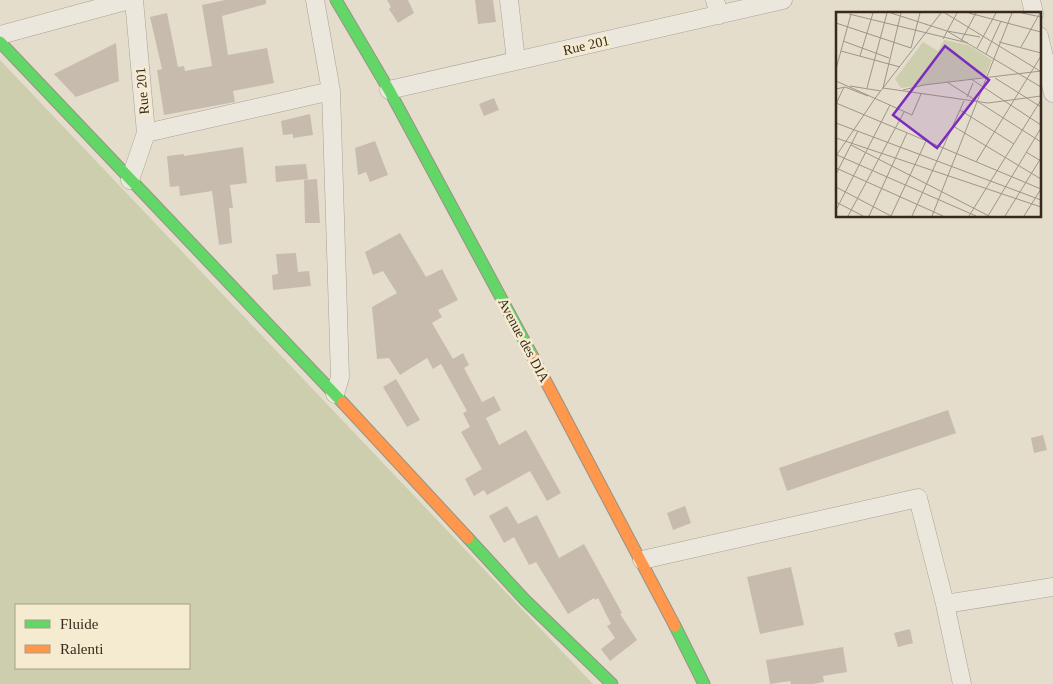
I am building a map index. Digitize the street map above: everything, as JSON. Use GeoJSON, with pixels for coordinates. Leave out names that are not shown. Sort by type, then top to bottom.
{"type":"FeatureCollection","features":[{"type":"Feature","properties":{"kind":"street"},"geometry":{"type":"LineString","coordinates":[[0,36],[129,0]]}},
{"type":"Feature","properties":{"kind":"street","name":"Rue 201"},"geometry":{"type":"LineString","coordinates":[[130,180],[146,133],[134,0]]}},
{"type":"Feature","properties":{"kind":"street"},"geometry":{"type":"LineString","coordinates":[[315,0],[331,91],[340,377],[335,394]]}},
{"type":"Feature","properties":{"kind":"street","name":"Avenue des DIA"},"geometry":{"type":"LineString","coordinates":[[336,0],[389,90],[642,560],[704,684]]}},
{"type":"Feature","properties":{"kind":"street"},"geometry":{"type":"LineString","coordinates":[[509,0],[516,61]]}},
{"type":"Feature","properties":{"kind":"street","name":"Rue 201"},"geometry":{"type":"LineString","coordinates":[[389,90],[516,61],[717,7],[783,0]]}},
{"type":"Feature","properties":{"kind":"street"},"geometry":{"type":"LineString","coordinates":[[1040,40],[1053,93]]}},
{"type":"Feature","properties":{"kind":"street"},"geometry":{"type":"LineString","coordinates":[[0,42],[335,394],[525,600],[612,684]]}},
{"type":"Feature","properties":{"kind":"street"},"geometry":{"type":"LineString","coordinates":[[146,133],[331,91]]}},
{"type":"Feature","properties":{"kind":"street"},"geometry":{"type":"LineString","coordinates":[[642,560],[918,498],[945,604],[962,684]]}},
{"type":"Feature","properties":{"kind":"street"},"geometry":{"type":"LineString","coordinates":[[945,604],[1053,587]]}},
{"type":"Feature","properties":{"kind":"green space"},"geometry":{"type":"Polygon","coordinates":[[[0,60],[593,684],[0,684],[0,60]]]}},
{"type":"Feature","properties":{"kind":"building"},"geometry":{"type":"Polygon","coordinates":[[[225,0],[266,0],[266,4],[222,16],[228,55],[267,48],[274,83],[233,91],[235,102],[164,115],[157,70],[162,69],[150,17],[167,13],[178,67],[184,66],[185,71],[212,66],[202,5],[225,0]]]}},
{"type":"Feature","properties":{"kind":"building"},"geometry":{"type":"Polygon","coordinates":[[[387,0],[408,0],[414,13],[398,23],[389,9],[391,7],[387,0]]]}},
{"type":"Feature","properties":{"kind":"building"},"geometry":{"type":"Polygon","coordinates":[[[475,0],[493,0],[496,22],[478,24],[475,0]]]}},
{"type":"Feature","properties":{"kind":"building"},"geometry":{"type":"Polygon","coordinates":[[[116,43],[119,81],[76,97],[54,74],[116,43]]]}},
{"type":"Feature","properties":{"kind":"building"},"geometry":{"type":"Polygon","coordinates":[[[494,98],[499,110],[484,116],[479,104],[494,98]]]}},
{"type":"Feature","properties":{"kind":"building"},"geometry":{"type":"Polygon","coordinates":[[[310,114],[313,135],[293,138],[293,134],[283,135],[281,121],[310,114]]]}},
{"type":"Feature","properties":{"kind":"building"},"geometry":{"type":"Polygon","coordinates":[[[375,141],[388,175],[370,182],[366,172],[358,175],[355,148],[375,141]]]}},
{"type":"Feature","properties":{"kind":"building"},"geometry":{"type":"Polygon","coordinates":[[[243,147],[247,183],[230,185],[233,208],[229,208],[232,243],[219,245],[212,191],[180,196],[179,186],[170,187],[167,156],[184,154],[184,156],[243,147]]]}},
{"type":"Feature","properties":{"kind":"building"},"geometry":{"type":"Polygon","coordinates":[[[306,164],[308,179],[276,182],[275,166],[306,164]]]}},
{"type":"Feature","properties":{"kind":"building"},"geometry":{"type":"Polygon","coordinates":[[[317,179],[320,223],[305,223],[304,180],[317,179]]]}},
{"type":"Feature","properties":{"kind":"building"},"geometry":{"type":"Polygon","coordinates":[[[400,233],[426,277],[442,269],[458,300],[438,310],[442,317],[432,323],[453,359],[463,353],[469,365],[464,368],[482,402],[494,396],[501,410],[486,418],[499,445],[526,430],[561,493],[547,501],[530,471],[487,495],[484,490],[474,496],[465,479],[482,469],[461,432],[470,427],[463,413],[467,411],[441,364],[433,369],[427,358],[400,375],[389,358],[377,359],[372,307],[397,293],[383,271],[373,275],[365,252],[400,233]]]}},
{"type":"Feature","properties":{"kind":"building"},"geometry":{"type":"Polygon","coordinates":[[[296,253],[298,272],[309,271],[311,286],[273,290],[272,275],[278,274],[276,254],[296,253]]]}},
{"type":"Feature","properties":{"kind":"building"},"geometry":{"type":"Polygon","coordinates":[[[396,379],[420,420],[407,427],[383,387],[396,379]]]}},
{"type":"Feature","properties":{"kind":"building"},"geometry":{"type":"Polygon","coordinates":[[[948,410],[956,433],[787,491],[779,468],[948,410]]]}},
{"type":"Feature","properties":{"kind":"building"},"geometry":{"type":"Polygon","coordinates":[[[1043,435],[1047,450],[1034,453],[1031,438],[1043,435]]]}},
{"type":"Feature","properties":{"kind":"building"},"geometry":{"type":"Polygon","coordinates":[[[507,506],[518,524],[537,515],[559,558],[584,544],[622,613],[620,614],[637,640],[610,661],[601,649],[615,638],[607,626],[611,624],[598,598],[595,600],[594,598],[568,614],[536,562],[529,565],[514,537],[504,543],[489,516],[507,506]]]}},
{"type":"Feature","properties":{"kind":"building"},"geometry":{"type":"Polygon","coordinates":[[[685,506],[691,523],[673,530],[667,513],[685,506]]]}},
{"type":"Feature","properties":{"kind":"building"},"geometry":{"type":"Polygon","coordinates":[[[791,567],[804,625],[760,634],[747,577],[791,567]]]}},
{"type":"Feature","properties":{"kind":"building"},"geometry":{"type":"Polygon","coordinates":[[[910,629],[913,643],[898,647],[894,633],[910,629]]]}},
{"type":"Feature","properties":{"kind":"building"},"geometry":{"type":"Polygon","coordinates":[[[843,647],[847,672],[823,676],[824,682],[813,684],[791,684],[790,681],[770,684],[766,660],[843,647]]]}},
{"type":"Feature","properties":{"kind":"traffic: fast"},"geometry":{"type":"LineString","coordinates":[[336,0],[389,90],[533,357]]}},
{"type":"Feature","properties":{"kind":"traffic: fast"},"geometry":{"type":"LineString","coordinates":[[0,42],[343,403]]}},
{"type":"Feature","properties":{"kind":"traffic: fast"},"geometry":{"type":"LineString","coordinates":[[468,538],[525,600],[612,684]]}},
{"type":"Feature","properties":{"kind":"traffic: fast"},"geometry":{"type":"LineString","coordinates":[[675,626],[704,684]]}},
{"type":"Feature","properties":{"kind":"traffic: slow"},"geometry":{"type":"LineString","coordinates":[[533,357],[675,626]]}},
{"type":"Feature","properties":{"kind":"traffic: slow"},"geometry":{"type":"LineString","coordinates":[[343,403],[468,538]]}}]}
